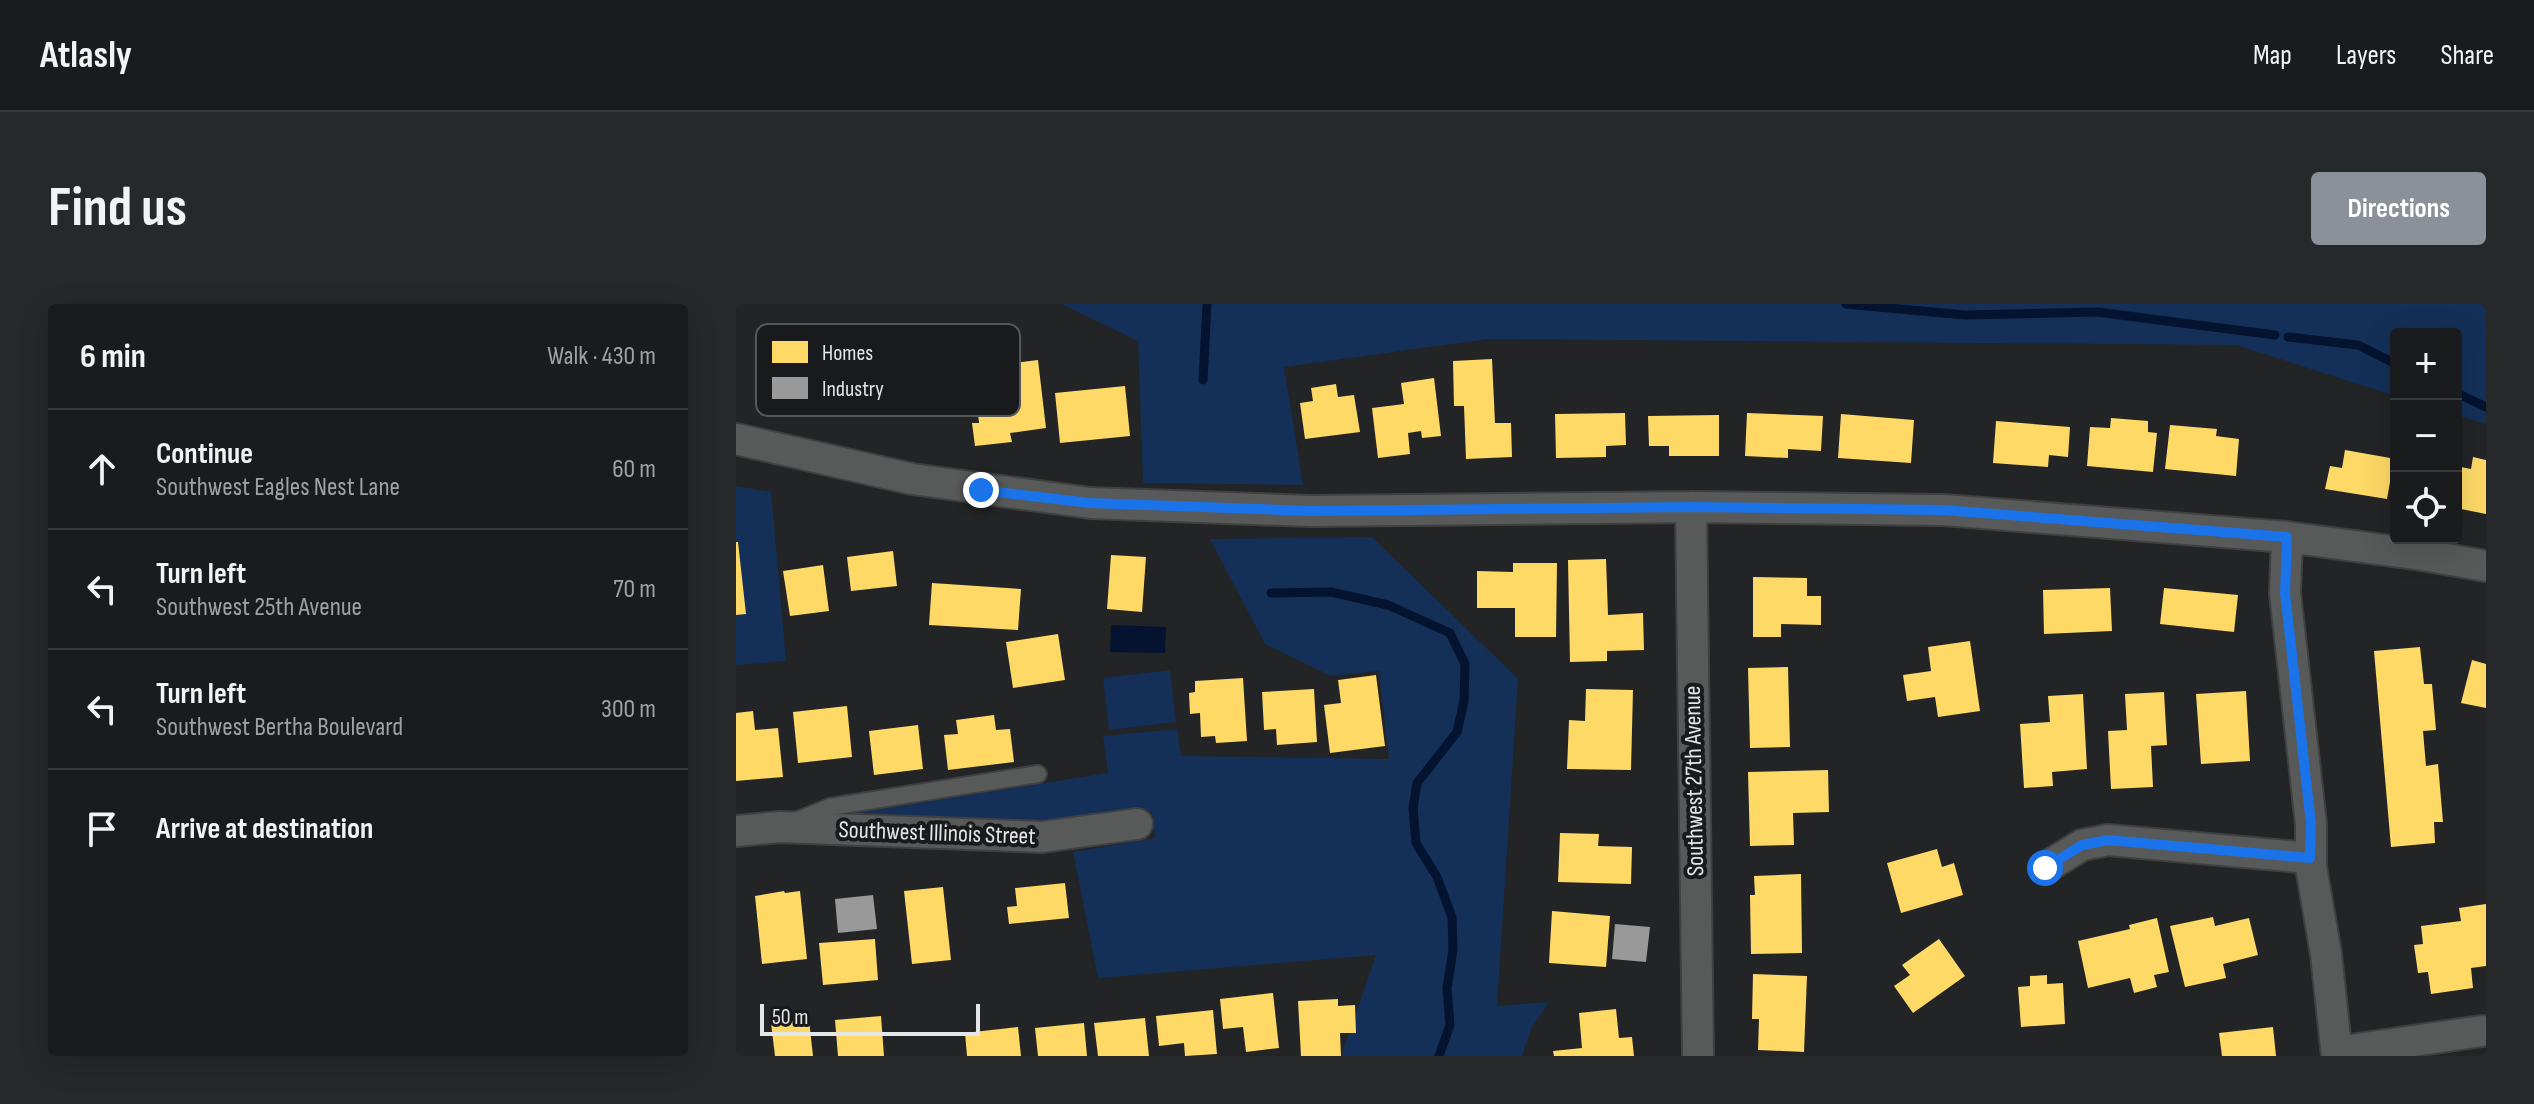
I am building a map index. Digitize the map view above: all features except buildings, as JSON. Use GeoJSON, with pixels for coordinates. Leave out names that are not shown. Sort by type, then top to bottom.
{"type":"FeatureCollection","features":[{"type":"Feature","properties":{"kind":"street"},"geometry":{"type":"LineString","coordinates":[[736,439],[912,479],[1090,503],[1310,511],[1691,507],[1944,510],[2287,537],[2486,566]]}},
{"type":"Feature","properties":{"kind":"street","name":"Southwest 27th Avenue"},"geometry":{"type":"LineString","coordinates":[[1691,507],[1698,1056]]}},
{"type":"Feature","properties":{"kind":"street"},"geometry":{"type":"LineString","coordinates":[[2287,537],[2285,593],[2311,824],[2310,858],[2326,954],[2337,1054],[2482,1031]]}},
{"type":"Feature","properties":{"kind":"street","name":"Southwest Illinois Street"},"geometry":{"type":"LineString","coordinates":[[736,831],[780,827],[1042,837],[1137,824]]}},
{"type":"Feature","properties":{"kind":"street"},"geometry":{"type":"LineString","coordinates":[[2045,868],[2082,845],[2108,840],[2310,858]]}},
{"type":"Feature","properties":{"kind":"lane"},"geometry":{"type":"LineString","coordinates":[[780,827],[830,807],[1038,774]]}},
{"type":"Feature","properties":{"kind":"shaded area"},"geometry":{"type":"Polygon","coordinates":[[[1062,304],[2486,304],[2486,424],[2462,417],[2462,328],[2390,328],[2390,394],[2236,345],[1488,339],[1284,367],[1303,485],[1143,483],[1138,341],[1062,304]]]}},
{"type":"Feature","properties":{"kind":"shaded area"},"geometry":{"type":"Polygon","coordinates":[[[736,486],[771,492],[786,661],[736,665],[736,486]]]}},
{"type":"Feature","properties":{"kind":"shaded area"},"geometry":{"type":"Polygon","coordinates":[[[1372,537],[1518,679],[1497,1006],[1549,1002],[1532,1027],[1522,1056],[1341,1056],[1376,955],[1098,978],[1073,852],[1155,838],[1152,811],[1038,829],[806,821],[1108,773],[1103,736],[1177,729],[1181,756],[1389,759],[1379,671],[1331,676],[1265,644],[1210,539],[1372,537]]]}},
{"type":"Feature","properties":{"kind":"shaded area"},"geometry":{"type":"Polygon","coordinates":[[[1111,625],[1166,627],[1165,653],[1110,652],[1111,625]]]}},
{"type":"Feature","properties":{"kind":"shaded area"},"geometry":{"type":"Polygon","coordinates":[[[1170,670],[1176,722],[1109,730],[1103,678],[1170,670]]]}},
{"type":"Feature","properties":{"kind":"waterway"},"geometry":{"type":"LineString","coordinates":[[1203,380],[1207,304]]}},
{"type":"Feature","properties":{"kind":"waterway"},"geometry":{"type":"LineString","coordinates":[[1846,304],[1965,315],[2097,312],[2275,335]]}},
{"type":"Feature","properties":{"kind":"waterway"},"geometry":{"type":"LineString","coordinates":[[2288,337],[2358,345],[2390,361]]}},
{"type":"Feature","properties":{"kind":"waterway"},"geometry":{"type":"LineString","coordinates":[[2462,396],[2486,407]]}},
{"type":"Feature","properties":{"kind":"waterway"},"geometry":{"type":"LineString","coordinates":[[1271,593],[1331,592],[1388,605],[1450,633],[1465,664],[1464,701],[1457,732],[1417,783],[1413,808],[1416,843],[1437,877],[1452,917],[1453,950],[1447,988],[1450,1025],[1439,1056]]}},
{"type":"Feature","properties":{"kind":"route"},"geometry":{"type":"LineString","coordinates":[[981,490],[1090,503],[1310,511],[1691,507],[1944,510],[2287,537],[2285,593],[2311,824],[2310,858],[2108,840],[2082,845],[2045,868]]}}]}
